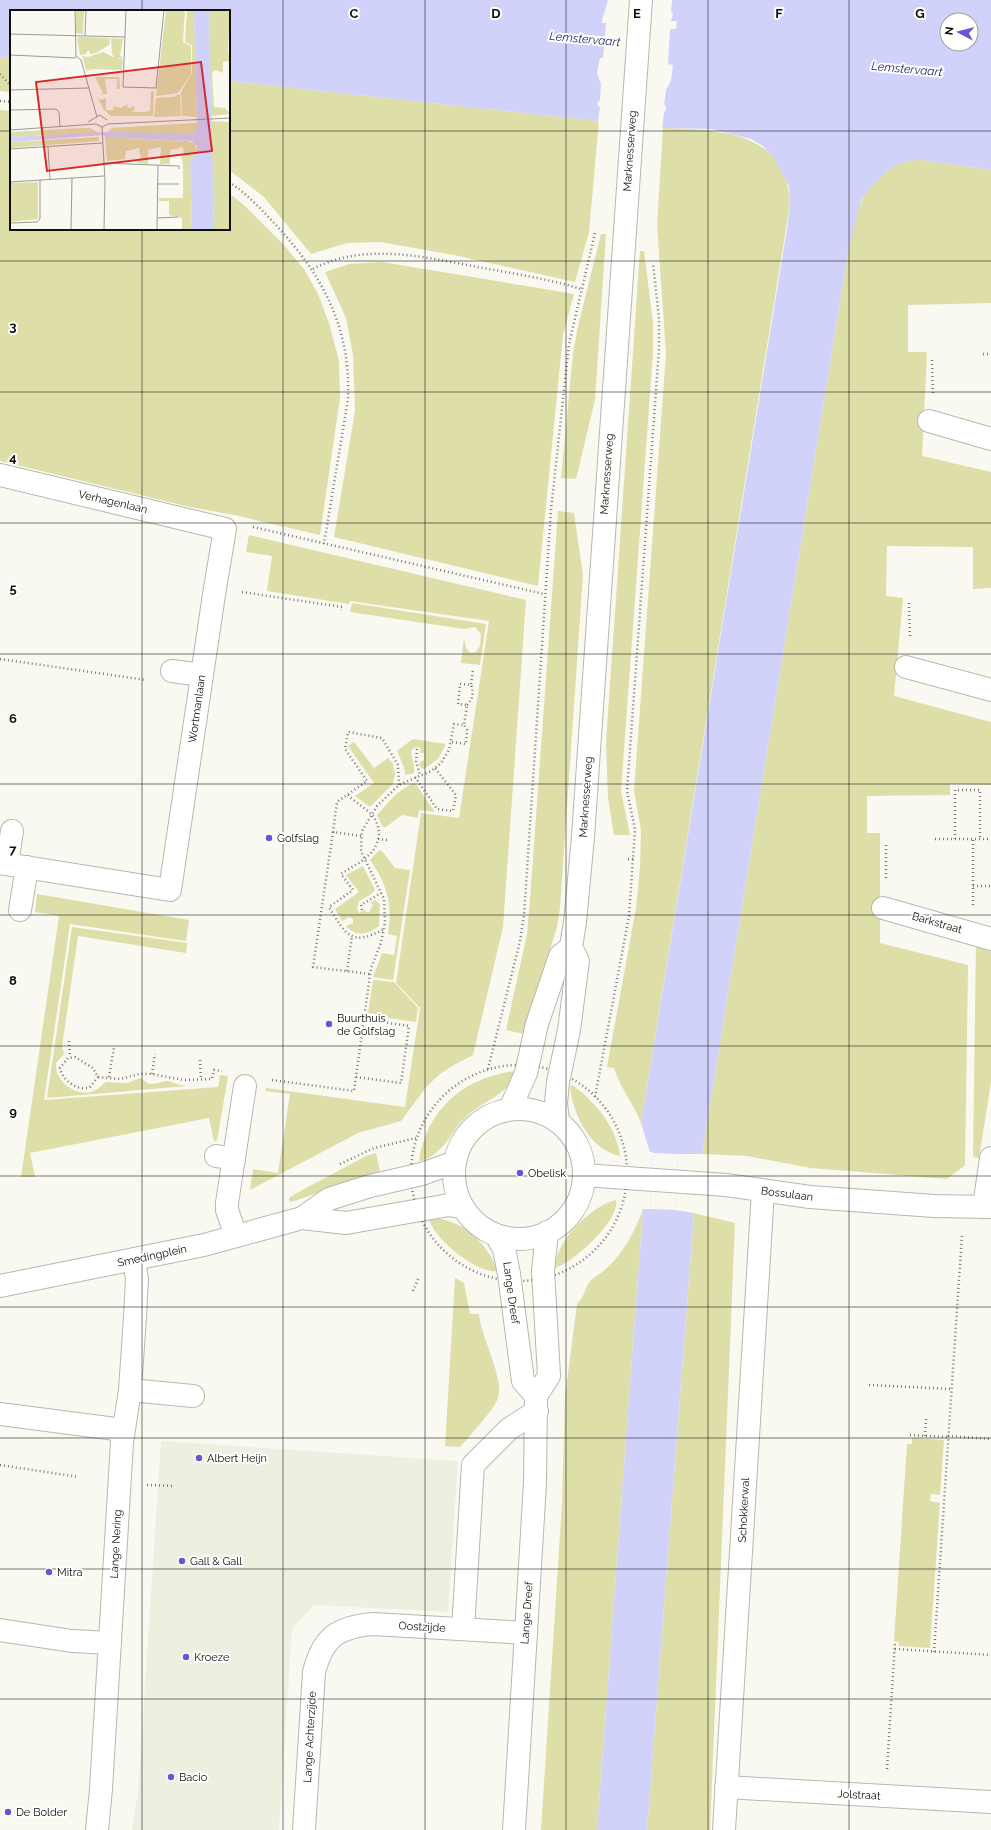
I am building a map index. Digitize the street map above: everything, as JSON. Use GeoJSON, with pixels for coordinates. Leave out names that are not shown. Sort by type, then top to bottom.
{"type":"FeatureCollection","features":[{"type":"Feature","properties":{"kind":"street","name":"Marknesserweg"},"geometry":{"type":"LineString","coordinates":[[558,1121],[556,1102],[558,1082],[569,1030],[578,961],[571,947],[576,914],[584,829],[631,127],[641,0]]}},
{"type":"Feature","properties":{"kind":"street"},"geometry":{"type":"LineString","coordinates":[[929,421],[991,439]]}},
{"type":"Feature","properties":{"kind":"street","name":"Verhagenlaan"},"geometry":{"type":"LineString","coordinates":[[0,475],[225,529]]}},
{"type":"Feature","properties":{"kind":"street","name":"Wortmanlaan"},"geometry":{"type":"LineString","coordinates":[[11,865],[170,890],[225,529]]}},
{"type":"Feature","properties":{"kind":"street"},"geometry":{"type":"LineString","coordinates":[[908,667],[991,690]]}},
{"type":"Feature","properties":{"kind":"street"},"geometry":{"type":"LineString","coordinates":[[172,671],[202,675]]}},
{"type":"Feature","properties":{"kind":"street"},"geometry":{"type":"LineString","coordinates":[[12,831],[11,865],[20,910]]}},
{"type":"Feature","properties":{"kind":"street","name":"Barkstraat"},"geometry":{"type":"LineString","coordinates":[[884,908],[991,939]]}},
{"type":"Feature","properties":{"kind":"street"},"geometry":{"type":"LineString","coordinates":[[510,1109],[526,1073],[537,1024],[560,956],[571,947]]}},
{"type":"Feature","properties":{"kind":"street"},"geometry":{"type":"LineString","coordinates":[[236,1236],[227,1210],[225,1158],[245,1086]]}},
{"type":"Feature","properties":{"kind":"street"},"geometry":{"type":"LineString","coordinates":[[510,1109],[535,1110],[558,1121],[567,1129],[580,1150],[584,1162],[582,1189],[578,1203],[560,1225],[547,1232],[522,1239],[496,1235],[477,1224],[463,1207],[455,1185],[454,1174],[455,1162],[462,1143],[474,1126],[490,1115],[510,1109]]}},
{"type":"Feature","properties":{"kind":"street"},"geometry":{"type":"LineString","coordinates":[[988,1207],[991,1158]]}},
{"type":"Feature","properties":{"kind":"street","name":"Smedingplein"},"geometry":{"type":"LineString","coordinates":[[0,1286],[204,1245],[302,1218],[329,1199],[370,1186],[422,1174],[455,1162]]}},
{"type":"Feature","properties":{"kind":"street","name":"Bossulaan"},"geometry":{"type":"LineString","coordinates":[[584,1175],[726,1185],[818,1198],[934,1206],[988,1207]]}},
{"type":"Feature","properties":{"kind":"street","name":"Schokkerwal"},"geometry":{"type":"LineString","coordinates":[[724,1830],[763,1191]]}},
{"type":"Feature","properties":{"kind":"street","name":"Smedingplein"},"geometry":{"type":"LineString","coordinates":[[302,1218],[346,1223],[449,1205],[463,1207]]}},
{"type":"Feature","properties":{"kind":"street"},"geometry":{"type":"LineString","coordinates":[[463,1630],[473,1465],[536,1403],[549,1376],[543,1271],[547,1232]]}},
{"type":"Feature","properties":{"kind":"street","name":"Lange Dreef"},"geometry":{"type":"LineString","coordinates":[[496,1235],[504,1249],[509,1274],[523,1381],[536,1403],[535,1483],[514,1830]]}},
{"type":"Feature","properties":{"kind":"street","name":"Lange Nering"},"geometry":{"type":"LineString","coordinates":[[97,1830],[123,1430],[130,1390],[137,1279],[134,1260]]}},
{"type":"Feature","properties":{"kind":"street"},"geometry":{"type":"LineString","coordinates":[[130,1390],[193,1396]]}},
{"type":"Feature","properties":{"kind":"street"},"geometry":{"type":"LineString","coordinates":[[0,1414],[123,1430]]}},
{"type":"Feature","properties":{"kind":"street","name":"Oostzijde"},"geometry":{"type":"LineString","coordinates":[[324,1646],[337,1632],[373,1624],[526,1633]]}},
{"type":"Feature","properties":{"kind":"street"},"geometry":{"type":"LineString","coordinates":[[0,1630],[72,1641],[110,1643]]}},
{"type":"Feature","properties":{"kind":"street","name":"Lange Achterzijde"},"geometry":{"type":"LineString","coordinates":[[304,1830],[312,1684],[316,1662],[324,1646]]}},
{"type":"Feature","properties":{"kind":"street","name":"Jolstraat"},"geometry":{"type":"LineString","coordinates":[[726,1787],[991,1802]]}},
{"type":"Feature","properties":{"kind":"path"},"geometry":{"type":"LineString","coordinates":[[0,74],[10,85]]}},
{"type":"Feature","properties":{"kind":"path"},"geometry":{"type":"LineString","coordinates":[[0,101],[10,102]]}},
{"type":"Feature","properties":{"kind":"path"},"geometry":{"type":"LineString","coordinates":[[230,183],[257,204],[313,270],[330,302],[341,329],[349,378],[345,421],[324,544]]}},
{"type":"Feature","properties":{"kind":"path"},"geometry":{"type":"LineString","coordinates":[[417,1138],[426,1117],[440,1099],[467,1078],[488,1069],[520,941],[524,915],[544,594],[551,510],[569,344],[595,230]]}},
{"type":"Feature","properties":{"kind":"path"},"geometry":{"type":"LineString","coordinates":[[313,270],[338,258],[381,254],[407,255],[527,276],[581,288]]}},
{"type":"Feature","properties":{"kind":"path"},"geometry":{"type":"LineString","coordinates":[[625,1156],[609,1114],[595,1097],[629,916],[634,859],[635,829],[627,791],[659,343],[659,319],[653,278],[653,257]]}},
{"type":"Feature","properties":{"kind":"path"},"geometry":{"type":"LineString","coordinates":[[983,354],[991,354]]}},
{"type":"Feature","properties":{"kind":"path"},"geometry":{"type":"LineString","coordinates":[[247,525],[262,530],[544,594]]}},
{"type":"Feature","properties":{"kind":"path"},"geometry":{"type":"LineString","coordinates":[[240,592],[342,607],[342,610]]}},
{"type":"Feature","properties":{"kind":"path"},"geometry":{"type":"LineString","coordinates":[[908,667],[909,603]]}},
{"type":"Feature","properties":{"kind":"path"},"geometry":{"type":"LineString","coordinates":[[0,659],[147,680]]}},
{"type":"Feature","properties":{"kind":"path"},"geometry":{"type":"LineString","coordinates":[[452,742],[466,744],[467,730],[464,726],[467,705],[472,700],[473,691],[471,685],[473,670]]}},
{"type":"Feature","properties":{"kind":"path"},"geometry":{"type":"LineString","coordinates":[[467,705],[458,704],[460,684],[471,685]]}},
{"type":"Feature","properties":{"kind":"path"},"geometry":{"type":"LineString","coordinates":[[268,1079],[354,1091],[372,962],[381,943],[385,929],[385,905],[360,846],[363,826],[382,801],[399,785],[435,768],[447,755],[452,742],[454,724],[464,726]]}},
{"type":"Feature","properties":{"kind":"path"},"geometry":{"type":"LineString","coordinates":[[370,974],[313,966],[337,802],[367,781],[345,749],[348,732],[382,738],[398,765],[399,785]]}},
{"type":"Feature","properties":{"kind":"path"},"geometry":{"type":"LineString","coordinates":[[416,749],[416,761],[420,775]]}},
{"type":"Feature","properties":{"kind":"path"},"geometry":{"type":"LineString","coordinates":[[415,777],[437,809],[454,811],[456,795],[435,768]]}},
{"type":"Feature","properties":{"kind":"path"},"geometry":{"type":"LineString","coordinates":[[955,839],[955,790],[980,790],[980,839]]}},
{"type":"Feature","properties":{"kind":"path"},"geometry":{"type":"LineString","coordinates":[[348,795],[371,814],[377,824],[378,839],[375,849],[365,860],[341,874],[353,890],[329,907],[345,931],[352,936],[364,938],[385,929]]}},
{"type":"Feature","properties":{"kind":"path"},"geometry":{"type":"LineString","coordinates":[[333,832],[361,836]]}},
{"type":"Feature","properties":{"kind":"path"},"geometry":{"type":"LineString","coordinates":[[378,839],[387,840]]}},
{"type":"Feature","properties":{"kind":"path"},"geometry":{"type":"LineString","coordinates":[[935,839],[991,839]]}},
{"type":"Feature","properties":{"kind":"path"},"geometry":{"type":"LineString","coordinates":[[973,839],[973,882]]}},
{"type":"Feature","properties":{"kind":"path"},"geometry":{"type":"LineString","coordinates":[[884,908],[886,845]]}},
{"type":"Feature","properties":{"kind":"path"},"geometry":{"type":"LineString","coordinates":[[628,859],[634,859]]}},
{"type":"Feature","properties":{"kind":"path"},"geometry":{"type":"LineString","coordinates":[[973,886],[991,886]]}},
{"type":"Feature","properties":{"kind":"path"},"geometry":{"type":"LineString","coordinates":[[362,910],[361,905],[364,902],[381,893]]}},
{"type":"Feature","properties":{"kind":"path"},"geometry":{"type":"LineString","coordinates":[[624,915],[629,916]]}},
{"type":"Feature","properties":{"kind":"path"},"geometry":{"type":"LineString","coordinates":[[347,971],[352,936]]}},
{"type":"Feature","properties":{"kind":"path"},"geometry":{"type":"LineString","coordinates":[[356,1077],[401,1083],[409,1026],[363,1019]]}},
{"type":"Feature","properties":{"kind":"path"},"geometry":{"type":"LineString","coordinates":[[69,1041],[70,1057]]}},
{"type":"Feature","properties":{"kind":"path"},"geometry":{"type":"LineString","coordinates":[[109,1078],[114,1047]]}},
{"type":"Feature","properties":{"kind":"path"},"geometry":{"type":"LineString","coordinates":[[152,1074],[155,1054]]}},
{"type":"Feature","properties":{"kind":"path"},"geometry":{"type":"LineString","coordinates":[[70,1057],[80,1059],[93,1068],[98,1077],[90,1087],[77,1087],[63,1076],[60,1068],[63,1062],[70,1057]]}},
{"type":"Feature","properties":{"kind":"path"},"geometry":{"type":"LineString","coordinates":[[200,1060],[201,1079]]}},
{"type":"Feature","properties":{"kind":"path"},"geometry":{"type":"LineString","coordinates":[[98,1077],[120,1079],[139,1074],[152,1074],[184,1080],[212,1079],[214,1070],[225,1072]]}},
{"type":"Feature","properties":{"kind":"path"},"geometry":{"type":"LineString","coordinates":[[552,1276],[580,1262],[604,1240],[616,1221],[623,1200]]}},
{"type":"Feature","properties":{"kind":"path"},"geometry":{"type":"LineString","coordinates":[[435,1241],[445,1253],[463,1266],[477,1273],[498,1280]]}},
{"type":"Feature","properties":{"kind":"path"},"geometry":{"type":"LineString","coordinates":[[934,1652],[962,1242]]}},
{"type":"Feature","properties":{"kind":"path"},"geometry":{"type":"LineString","coordinates":[[413,1291],[419,1277]]}},
{"type":"Feature","properties":{"kind":"path"},"geometry":{"type":"LineString","coordinates":[[869,1385],[952,1389]]}},
{"type":"Feature","properties":{"kind":"path"},"geometry":{"type":"LineString","coordinates":[[925,1436],[926,1419]]}},
{"type":"Feature","properties":{"kind":"path"},"geometry":{"type":"LineString","coordinates":[[910,1435],[991,1439]]}},
{"type":"Feature","properties":{"kind":"path"},"geometry":{"type":"LineString","coordinates":[[0,1465],[79,1477]]}},
{"type":"Feature","properties":{"kind":"path"},"geometry":{"type":"LineString","coordinates":[[139,1484],[173,1486]]}},
{"type":"Feature","properties":{"kind":"path"},"geometry":{"type":"LineString","coordinates":[[888,1769],[896,1642]]}},
{"type":"Feature","properties":{"kind":"path"},"geometry":{"type":"LineString","coordinates":[[895,1649],[991,1656]]}},
{"type":"Feature","properties":{"kind":"shaded area"},"geometry":{"type":"Polygon","coordinates":[[[161,1441],[458,1461],[448,1612],[314,1605],[292,1628],[279,1830],[132,1830],[138,1792],[161,1441]]]}},
{"type":"Feature","properties":{"kind":"green space"},"geometry":{"type":"Polygon","coordinates":[[[0,57],[10,58],[10,92],[0,91],[0,57]]]}},
{"type":"Feature","properties":{"kind":"green space"},"geometry":{"type":"Polygon","coordinates":[[[230,81],[599,121],[589,232],[575,282],[454,255],[380,242],[347,243],[311,254],[264,197],[230,171],[230,81]]]}},
{"type":"Feature","properties":{"kind":"green space"},"geometry":{"type":"Polygon","coordinates":[[[0,110],[10,111],[10,230],[230,230],[230,194],[245,206],[283,244],[304,269],[318,294],[329,323],[339,361],[340,398],[320,535],[234,515],[190,507],[0,461],[0,110]]]}},
{"type":"Feature","properties":{"kind":"green space"},"geometry":{"type":"Polygon","coordinates":[[[663,128],[706,130],[727,133],[746,139],[763,148],[777,161],[786,180],[790,204],[641,1123],[620,1083],[614,1068],[607,1067],[636,908],[640,867],[641,830],[634,791],[666,353],[657,225],[663,128]]]}},
{"type":"Feature","properties":{"kind":"green space"},"geometry":{"type":"Polygon","coordinates":[[[921,160],[991,170],[991,303],[908,305],[908,352],[927,352],[922,456],[991,472],[991,588],[973,589],[973,547],[887,546],[886,596],[903,598],[894,696],[991,722],[991,785],[950,784],[950,795],[867,796],[867,833],[880,833],[880,943],[968,965],[965,1165],[947,1179],[811,1168],[747,1156],[702,1154],[848,252],[856,214],[868,190],[886,172],[899,163],[921,160]]]}},
{"type":"Feature","properties":{"kind":"green space"},"geometry":{"type":"Polygon","coordinates":[[[601,234],[606,234],[595,400],[576,479],[561,478],[573,353],[578,326],[601,234]]]}},
{"type":"Feature","properties":{"kind":"green space"},"geometry":{"type":"Polygon","coordinates":[[[640,251],[644,251],[653,323],[653,353],[621,791],[630,835],[614,835],[608,798],[606,742],[640,251]]]}},
{"type":"Feature","properties":{"kind":"green space"},"geometry":{"type":"Polygon","coordinates":[[[382,262],[574,294],[563,335],[538,586],[334,537],[355,411],[353,355],[346,318],[325,272],[349,264],[382,262]]]}},
{"type":"Feature","properties":{"kind":"green space"},"geometry":{"type":"Polygon","coordinates":[[[558,511],[574,513],[583,575],[560,908],[557,927],[524,1034],[506,1030],[527,934],[558,511]]]}},
{"type":"Feature","properties":{"kind":"green space"},"geometry":{"type":"Polygon","coordinates":[[[249,535],[526,600],[503,927],[473,1055],[440,1074],[427,1086],[401,1121],[358,1133],[250,1190],[253,1169],[278,1173],[290,1094],[265,1091],[266,1088],[405,1107],[420,1008],[396,983],[421,813],[459,818],[489,621],[350,601],[349,604],[267,591],[272,556],[246,552],[249,535]]]}},
{"type":"Feature","properties":{"kind":"green space"},"geometry":{"type":"Polygon","coordinates":[[[352,603],[486,624],[480,665],[461,663],[464,638],[466,648],[470,653],[476,652],[480,646],[481,634],[475,627],[464,629],[350,612],[352,603]]]}},
{"type":"Feature","properties":{"kind":"green space"},"geometry":{"type":"Polygon","coordinates":[[[413,739],[446,744],[438,759],[424,769],[421,768],[419,764],[421,760],[422,762],[424,759],[424,753],[421,753],[420,747],[413,748],[411,752],[414,773],[405,775],[404,767],[397,751],[413,739]]]}},
{"type":"Feature","properties":{"kind":"green space"},"geometry":{"type":"Polygon","coordinates":[[[354,742],[374,768],[388,758],[393,764],[395,774],[393,784],[370,807],[355,796],[374,783],[348,746],[354,742]]]}},
{"type":"Feature","properties":{"kind":"green space"},"geometry":{"type":"Polygon","coordinates":[[[415,783],[435,812],[419,810],[418,818],[402,815],[386,827],[383,827],[377,815],[399,792],[415,783]]]}},
{"type":"Feature","properties":{"kind":"green space"},"geometry":{"type":"Polygon","coordinates":[[[379,850],[382,851],[395,868],[410,870],[393,980],[373,977],[382,953],[394,955],[397,936],[388,934],[390,914],[387,895],[381,878],[370,860],[379,850]]]}},
{"type":"Feature","properties":{"kind":"green space"},"geometry":{"type":"Polygon","coordinates":[[[363,866],[375,890],[370,895],[359,901],[357,908],[359,913],[365,910],[366,912],[369,912],[373,905],[370,903],[375,900],[380,904],[379,926],[367,933],[362,934],[350,930],[346,926],[353,923],[353,919],[349,917],[342,921],[335,909],[359,892],[346,875],[363,866]]]}},
{"type":"Feature","properties":{"kind":"green space"},"geometry":{"type":"Polygon","coordinates":[[[37,894],[189,920],[186,941],[70,924],[44,1100],[218,1087],[220,1075],[228,1076],[217,1141],[214,1141],[209,1118],[30,1153],[35,1177],[21,1177],[59,916],[35,912],[37,894]]]}},
{"type":"Feature","properties":{"kind":"green space"},"geometry":{"type":"Polygon","coordinates":[[[72,927],[187,943],[186,953],[78,936],[62,1047],[64,1054],[56,1063],[56,1069],[61,1080],[71,1089],[84,1093],[94,1091],[106,1082],[127,1083],[141,1078],[145,1082],[152,1084],[168,1081],[187,1086],[47,1098],[72,927]]]}},
{"type":"Feature","properties":{"kind":"green space"},"geometry":{"type":"Polygon","coordinates":[[[976,943],[991,947],[991,1082],[979,1158],[973,1157],[976,943]]]}},
{"type":"Feature","properties":{"kind":"green space"},"geometry":{"type":"Polygon","coordinates":[[[373,980],[394,982],[418,1008],[416,1022],[388,1018],[388,1016],[368,1013],[373,980]]]}},
{"type":"Feature","properties":{"kind":"green space"},"geometry":{"type":"Polygon","coordinates":[[[515,1071],[508,1086],[502,1092],[463,1119],[450,1138],[436,1153],[429,1158],[419,1161],[423,1143],[430,1126],[450,1099],[479,1080],[497,1074],[515,1071]]]}},
{"type":"Feature","properties":{"kind":"green space"},"geometry":{"type":"Polygon","coordinates":[[[572,1085],[581,1091],[604,1116],[614,1135],[620,1156],[600,1147],[585,1130],[575,1109],[570,1087],[572,1085]]]}},
{"type":"Feature","properties":{"kind":"green space"},"geometry":{"type":"Polygon","coordinates":[[[376,1153],[380,1171],[292,1202],[289,1201],[289,1198],[295,1194],[366,1156],[376,1153]]]}},
{"type":"Feature","properties":{"kind":"green space"},"geometry":{"type":"Polygon","coordinates":[[[616,1200],[616,1208],[604,1229],[573,1258],[555,1268],[561,1247],[576,1226],[596,1209],[616,1200]]]}},
{"type":"Feature","properties":{"kind":"green space"},"geometry":{"type":"Polygon","coordinates":[[[643,1209],[597,1830],[541,1830],[562,1503],[565,1396],[577,1304],[591,1281],[606,1269],[624,1249],[633,1234],[643,1209]]]}},
{"type":"Feature","properties":{"kind":"green space"},"geometry":{"type":"Polygon","coordinates":[[[694,1213],[735,1223],[710,1830],[647,1830],[694,1213]]]}},
{"type":"Feature","properties":{"kind":"green space"},"geometry":{"type":"Polygon","coordinates":[[[429,1218],[452,1222],[462,1227],[480,1241],[493,1260],[498,1271],[489,1271],[479,1267],[457,1254],[438,1235],[429,1218]]]}},
{"type":"Feature","properties":{"kind":"green space"},"geometry":{"type":"Polygon","coordinates":[[[455,1278],[464,1283],[470,1314],[479,1314],[484,1335],[496,1369],[499,1390],[498,1398],[492,1408],[460,1447],[445,1446],[455,1278]]]}},
{"type":"Feature","properties":{"kind":"green space"},"geometry":{"type":"Polygon","coordinates":[[[912,1438],[944,1440],[940,1495],[931,1494],[930,1501],[940,1503],[930,1648],[899,1646],[899,1642],[894,1641],[907,1444],[912,1444],[912,1438]]]}},
{"type":"Feature","properties":{"kind":"water","name":"Lemstervaart"},"geometry":{"type":"Polygon","coordinates":[[[0,0],[991,0],[991,170],[921,160],[905,161],[887,171],[861,200],[848,252],[702,1154],[678,1154],[675,1210],[694,1213],[647,1830],[597,1830],[643,1209],[650,1209],[653,1152],[650,1152],[641,1123],[787,229],[790,204],[789,186],[774,158],[763,146],[751,139],[711,129],[663,128],[230,81],[230,10],[10,10],[10,58],[0,57],[0,0]]]}},
{"type":"Feature","properties":{"kind":"pier"},"geometry":{"type":"Polygon","coordinates":[[[608,0],[672,0],[671,12],[673,14],[671,21],[677,21],[676,29],[670,29],[668,64],[673,65],[671,80],[666,90],[664,105],[666,106],[666,110],[664,112],[662,130],[598,123],[600,107],[597,105],[598,101],[600,101],[601,84],[597,73],[600,58],[603,58],[606,23],[602,23],[603,15],[606,15],[604,14],[608,0]]]}},
{"type":"Feature","properties":{"kind":"pier"},"geometry":{"type":"Polygon","coordinates":[[[653,1153],[678,1154],[675,1210],[650,1209],[653,1153]]]}},
{"type":"Feature","properties":{"kind":"place","name":"Golfslag"},"geometry":{"type":"Point","coordinates":[269,838]}},
{"type":"Feature","properties":{"kind":"place","name":"Buurthuis de Golfslag"},"geometry":{"type":"Point","coordinates":[329,1024]}},
{"type":"Feature","properties":{"kind":"place","name":"Obelisk"},"geometry":{"type":"Point","coordinates":[520,1173]}},
{"type":"Feature","properties":{"kind":"place","name":"Albert Heijn"},"geometry":{"type":"Point","coordinates":[199,1458]}},
{"type":"Feature","properties":{"kind":"place","name":"Gall & Gall"},"geometry":{"type":"Point","coordinates":[182,1561]}},
{"type":"Feature","properties":{"kind":"place","name":"Mitra"},"geometry":{"type":"Point","coordinates":[49,1572]}},
{"type":"Feature","properties":{"kind":"place","name":"Kroeze"},"geometry":{"type":"Point","coordinates":[186,1657]}},
{"type":"Feature","properties":{"kind":"place","name":"Bacio"},"geometry":{"type":"Point","coordinates":[171,1777]}},
{"type":"Feature","properties":{"kind":"place","name":"De Bolder"},"geometry":{"type":"Point","coordinates":[8,1812]}}]}
